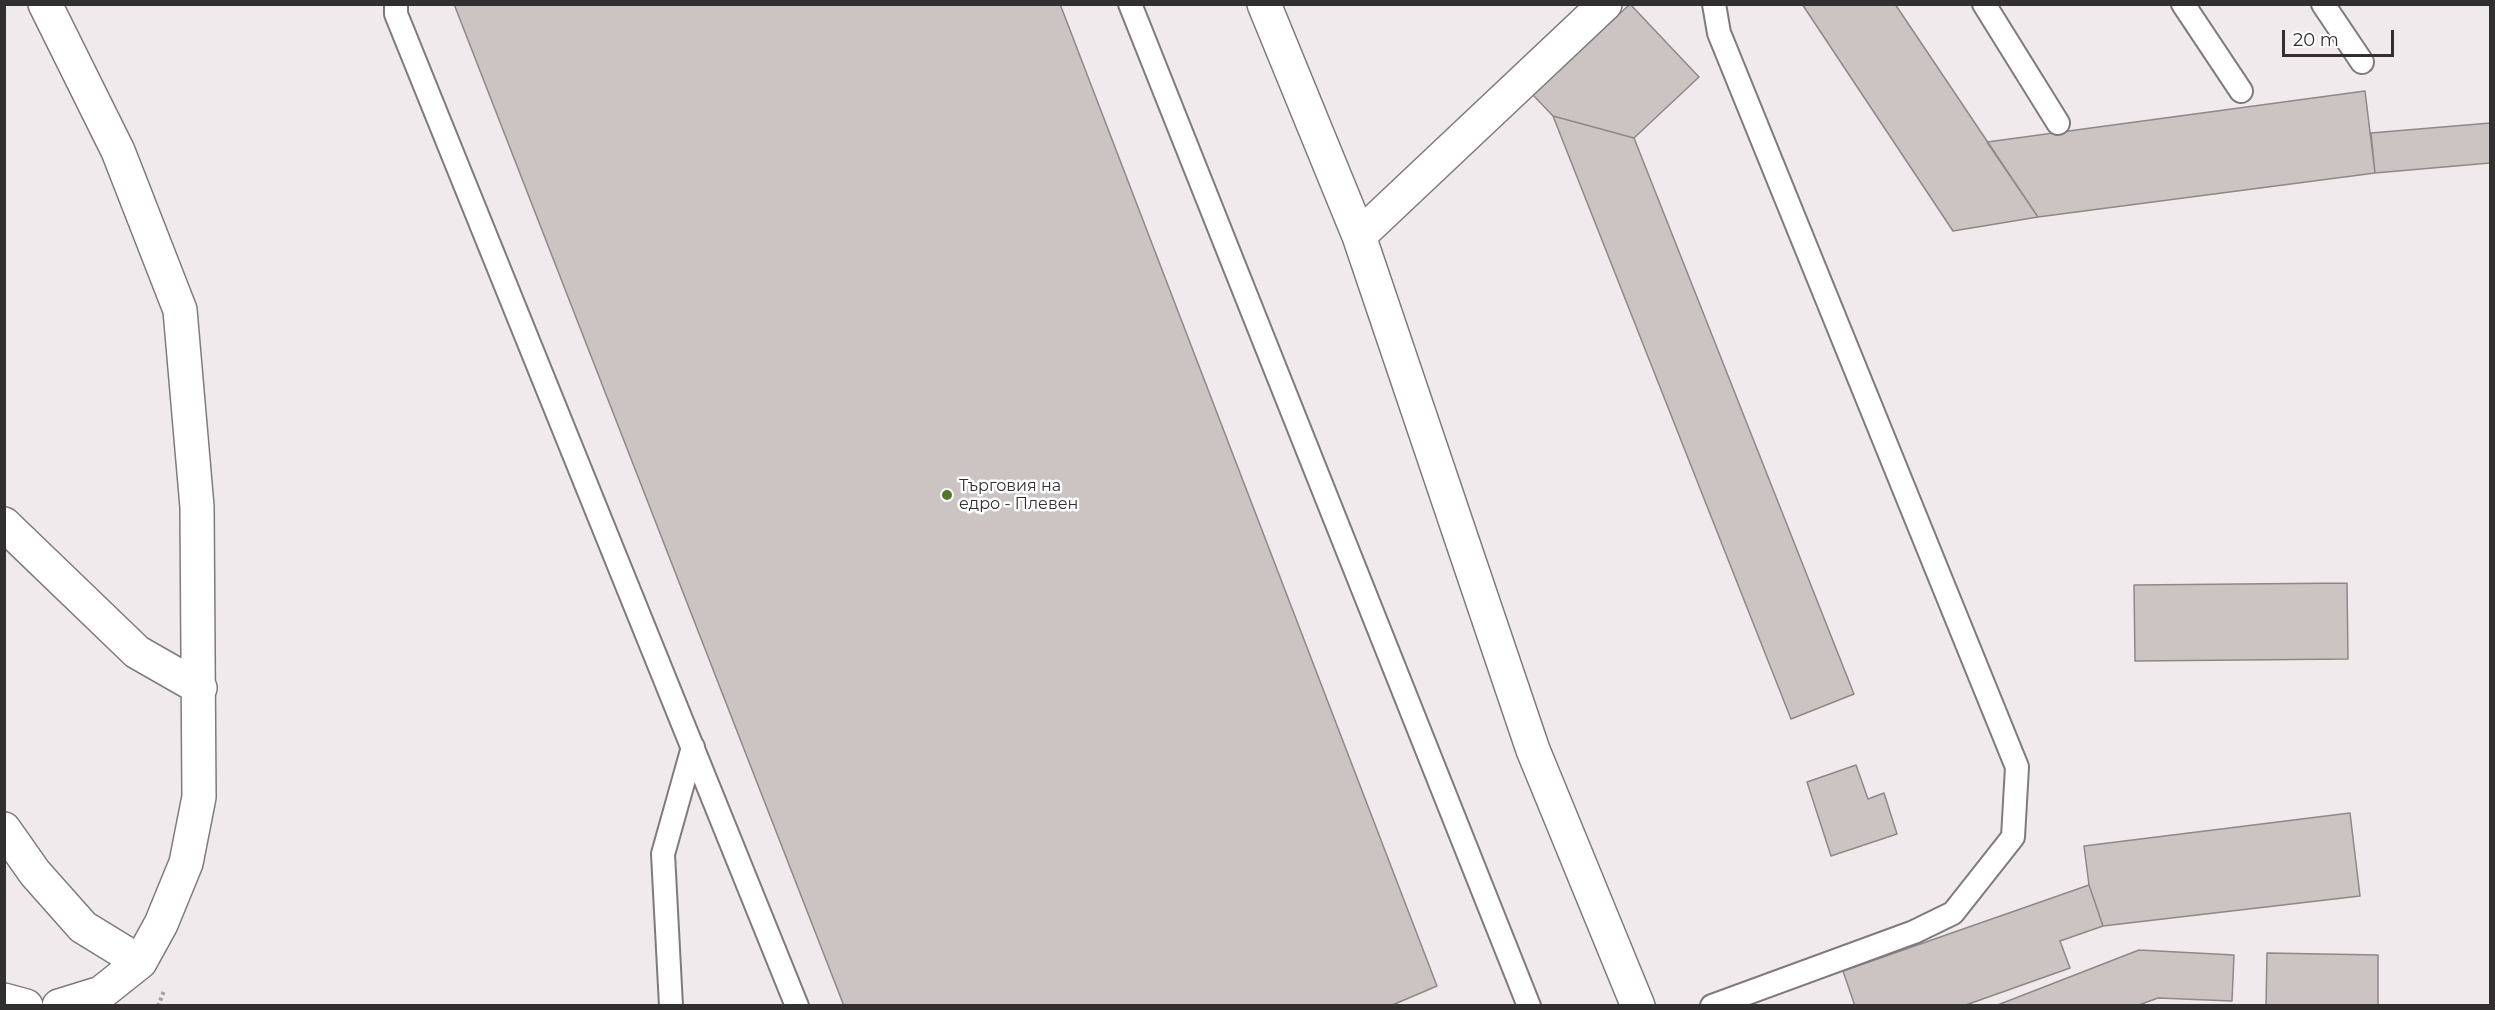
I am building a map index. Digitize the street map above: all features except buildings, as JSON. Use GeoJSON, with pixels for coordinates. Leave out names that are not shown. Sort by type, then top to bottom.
{"type":"FeatureCollection","features":[{"type":"Feature","properties":{"kind":"street"},"geometry":{"type":"LineString","coordinates":[[45,4],[118,151],[180,310],[197,507],[200,688],[199,797],[186,863],[161,924],[140,962],[101,993],[59,1005]]}},
{"type":"Feature","properties":{"kind":"street"},"geometry":{"type":"LineString","coordinates":[[1264,4],[1359,236],[1533,750],[1638,1005]]}},
{"type":"Feature","properties":{"kind":"street"},"geometry":{"type":"LineString","coordinates":[[1359,236],[1605,4]]}},
{"type":"Feature","properties":{"kind":"street"},"geometry":{"type":"LineString","coordinates":[[4,524],[137,652],[200,688]]}},
{"type":"Feature","properties":{"kind":"street"},"geometry":{"type":"LineString","coordinates":[[4,829],[35,873],[83,927],[140,962]]}},
{"type":"Feature","properties":{"kind":"street"},"geometry":{"type":"LineString","coordinates":[[4,1000],[26,1005]]}},
{"type":"Feature","properties":{"kind":"lane"},"geometry":{"type":"LineString","coordinates":[[396,4],[396,14],[797,1005]]}},
{"type":"Feature","properties":{"kind":"lane"},"geometry":{"type":"LineString","coordinates":[[1130,4],[1529,1005]]}},
{"type":"Feature","properties":{"kind":"lane"},"geometry":{"type":"LineString","coordinates":[[1712,1005],[1914,932],[1953,914],[2013,837],[2017,767],[1719,33],[1714,4]]}},
{"type":"Feature","properties":{"kind":"lane"},"geometry":{"type":"LineString","coordinates":[[1984,4],[2058,123]]}},
{"type":"Feature","properties":{"kind":"lane"},"geometry":{"type":"LineString","coordinates":[[2183,4],[2241,91]]}},
{"type":"Feature","properties":{"kind":"lane"},"geometry":{"type":"LineString","coordinates":[[2323,4],[2362,62]]}},
{"type":"Feature","properties":{"kind":"lane"},"geometry":{"type":"LineString","coordinates":[[670,1005],[663,854],[693,747]]}},
{"type":"Feature","properties":{"kind":"place","name":"Търговия на едро - Плевен"},"geometry":{"type":"Point","coordinates":[947,495]}}]}
